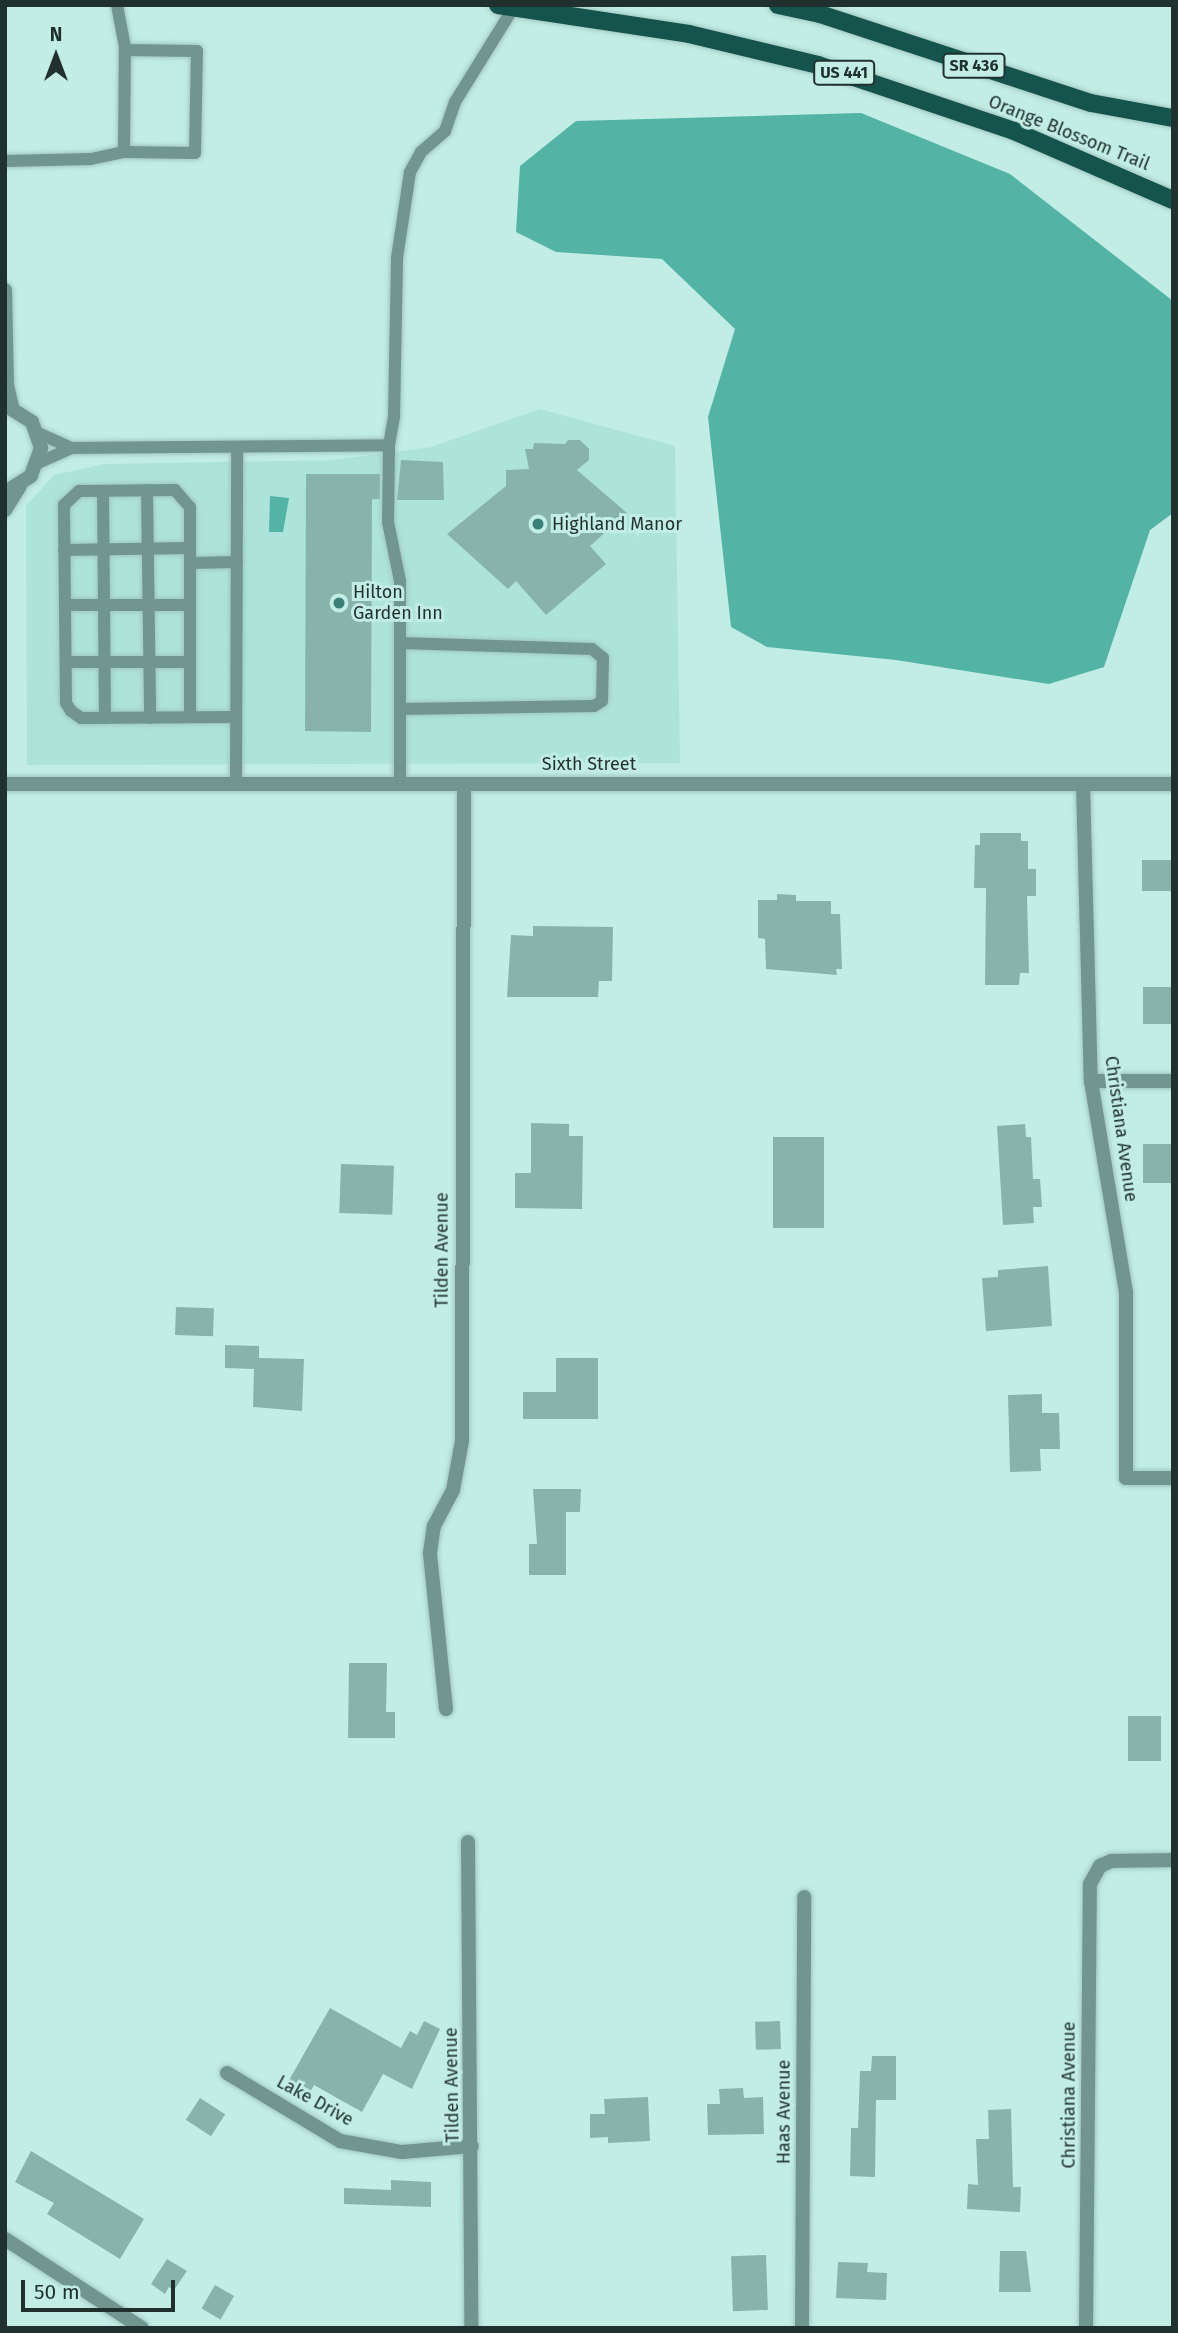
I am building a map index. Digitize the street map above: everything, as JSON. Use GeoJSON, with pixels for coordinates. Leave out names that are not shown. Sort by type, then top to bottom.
{"type":"FeatureCollection","features":[{"type":"Feature","properties":{"kind":"main road","name":"SR 436"},"geometry":{"type":"LineString","coordinates":[[778,5],[820,13],[1091,103],[1173,118]]}},
{"type":"Feature","properties":{"kind":"main road","name":"Orange Blossom Trail"},"geometry":{"type":"LineString","coordinates":[[506,6],[689,34],[888,86],[1060,149],[1173,200]]}},
{"type":"Feature","properties":{"kind":"street"},"geometry":{"type":"LineString","coordinates":[[5,290],[9,406],[38,433],[38,463],[5,510]]}},
{"type":"Feature","properties":{"kind":"street"},"geometry":{"type":"LineString","coordinates":[[5,492],[20,486]]}},
{"type":"Feature","properties":{"kind":"street","name":"Tilden Avenue"},"geometry":{"type":"LineString","coordinates":[[446,1709],[430,1553],[433,1526],[453,1490],[462,1441],[464,783]]}},
{"type":"Feature","properties":{"kind":"street","name":"Christiana Avenue"},"geometry":{"type":"LineString","coordinates":[[1083,783],[1091,1081],[1126,1292],[1126,1478],[1173,1478]]}},
{"type":"Feature","properties":{"kind":"street","name":"Sixth Street"},"geometry":{"type":"LineString","coordinates":[[5,784],[1173,784]]}},
{"type":"Feature","properties":{"kind":"street"},"geometry":{"type":"LineString","coordinates":[[1091,1081],[1173,1081]]}},
{"type":"Feature","properties":{"kind":"street","name":"Tilden Avenue"},"geometry":{"type":"LineString","coordinates":[[468,1842],[472,2146],[471,2328]]}},
{"type":"Feature","properties":{"kind":"street","name":"Christiana Avenue"},"geometry":{"type":"LineString","coordinates":[[1086,2328],[1090,1884],[1100,1866],[1111,1861],[1173,1860]]}},
{"type":"Feature","properties":{"kind":"street","name":"Haas Avenue"},"geometry":{"type":"LineString","coordinates":[[802,2328],[804,1897]]}},
{"type":"Feature","properties":{"kind":"street","name":"Lake Drive"},"geometry":{"type":"LineString","coordinates":[[227,2073],[340,2141],[402,2152],[472,2146]]}},
{"type":"Feature","properties":{"kind":"street"},"geometry":{"type":"LineString","coordinates":[[5,2238],[142,2328]]}},
{"type":"Feature","properties":{"kind":"lane"},"geometry":{"type":"LineString","coordinates":[[117,5],[125,50],[124,152]]}},
{"type":"Feature","properties":{"kind":"lane"},"geometry":{"type":"LineString","coordinates":[[400,783],[400,581],[388,522],[389,445],[394,417],[397,258],[410,172],[421,152],[445,131],[454,103],[506,6]]}},
{"type":"Feature","properties":{"kind":"lane"},"geometry":{"type":"LineString","coordinates":[[5,161],[91,159],[124,152],[195,153],[197,51],[125,50]]}},
{"type":"Feature","properties":{"kind":"lane"},"geometry":{"type":"LineString","coordinates":[[38,433],[71,449]]}},
{"type":"Feature","properties":{"kind":"lane"},"geometry":{"type":"LineString","coordinates":[[38,463],[71,449],[389,445]]}},
{"type":"Feature","properties":{"kind":"lane"},"geometry":{"type":"LineString","coordinates":[[236,784],[237,447]]}},
{"type":"Feature","properties":{"kind":"lane"},"geometry":{"type":"LineString","coordinates":[[147,490],[150,718]]}},
{"type":"Feature","properties":{"kind":"lane"},"geometry":{"type":"LineString","coordinates":[[190,717],[190,507],[185,496],[175,490],[79,491],[64,505],[66,703],[71,711],[82,718],[236,717]]}},
{"type":"Feature","properties":{"kind":"lane"},"geometry":{"type":"LineString","coordinates":[[103,491],[105,718]]}},
{"type":"Feature","properties":{"kind":"lane"},"geometry":{"type":"LineString","coordinates":[[64,550],[190,548]]}},
{"type":"Feature","properties":{"kind":"lane"},"geometry":{"type":"LineString","coordinates":[[190,563],[237,562]]}},
{"type":"Feature","properties":{"kind":"lane"},"geometry":{"type":"LineString","coordinates":[[65,605],[190,605]]}},
{"type":"Feature","properties":{"kind":"lane"},"geometry":{"type":"LineString","coordinates":[[400,709],[594,706],[602,701],[603,658],[592,649],[401,643]]}},
{"type":"Feature","properties":{"kind":"lane"},"geometry":{"type":"LineString","coordinates":[[66,662],[190,662]]}},
{"type":"Feature","properties":{"kind":"shaded area"},"geometry":{"type":"Polygon","coordinates":[[[861,113],[1010,174],[1173,301],[1173,513],[1150,530],[1104,667],[1049,684],[896,660],[767,647],[731,627],[708,417],[735,329],[662,259],[556,252],[516,232],[520,166],[576,121],[861,113]]]}},
{"type":"Feature","properties":{"kind":"shaded area"},"geometry":{"type":"Polygon","coordinates":[[[540,409],[675,446],[680,763],[27,765],[26,506],[54,475],[105,464],[333,460],[431,447],[540,409]]]}},
{"type":"Feature","properties":{"kind":"shaded area"},"geometry":{"type":"Polygon","coordinates":[[[270,496],[289,498],[283,532],[269,532],[270,496]]]}},
{"type":"Feature","properties":{"kind":"building","name":"Highland Manor"},"geometry":{"type":"Polygon","coordinates":[[[568,440],[580,440],[589,449],[589,460],[577,470],[627,513],[590,546],[606,564],[546,615],[516,581],[508,589],[447,534],[506,486],[506,470],[529,469],[525,449],[533,449],[534,443],[565,444],[568,440]]]}},
{"type":"Feature","properties":{"kind":"building"},"geometry":{"type":"Polygon","coordinates":[[[401,460],[443,462],[444,500],[397,500],[401,460]]]}},
{"type":"Feature","properties":{"kind":"building","name":"Hilton Garden Inn"},"geometry":{"type":"Polygon","coordinates":[[[306,474],[380,474],[380,499],[372,499],[371,732],[305,731],[306,474]]]}},
{"type":"Feature","properties":{"kind":"building"},"geometry":{"type":"Polygon","coordinates":[[[980,833],[1021,833],[1021,841],[1028,841],[1028,869],[1036,869],[1036,896],[1027,896],[1029,973],[1020,973],[1019,985],[985,985],[986,888],[974,888],[975,845],[980,845],[980,833]]]}},
{"type":"Feature","properties":{"kind":"building"},"geometry":{"type":"Polygon","coordinates":[[[1142,860],[1173,860],[1173,891],[1142,891],[1142,860]]]}},
{"type":"Feature","properties":{"kind":"building"},"geometry":{"type":"Polygon","coordinates":[[[777,894],[796,895],[796,901],[831,901],[831,914],[840,914],[842,969],[836,969],[837,975],[766,969],[765,939],[758,938],[758,900],[777,900],[777,894]]]}},
{"type":"Feature","properties":{"kind":"building"},"geometry":{"type":"Polygon","coordinates":[[[533,926],[613,927],[612,981],[599,981],[598,997],[507,997],[511,935],[533,936],[533,926]]]}},
{"type":"Feature","properties":{"kind":"building"},"geometry":{"type":"Polygon","coordinates":[[[1143,987],[1173,987],[1173,1024],[1143,1024],[1143,987]]]}},
{"type":"Feature","properties":{"kind":"building"},"geometry":{"type":"Polygon","coordinates":[[[531,1123],[569,1124],[569,1136],[583,1136],[582,1209],[515,1208],[515,1173],[531,1173],[531,1123]]]}},
{"type":"Feature","properties":{"kind":"building"},"geometry":{"type":"Polygon","coordinates":[[[1025,1124],[1026,1137],[1031,1137],[1033,1179],[1040,1179],[1042,1207],[1033,1207],[1034,1223],[1003,1225],[997,1126],[1025,1124]]]}},
{"type":"Feature","properties":{"kind":"building"},"geometry":{"type":"Polygon","coordinates":[[[773,1137],[824,1137],[824,1228],[773,1228],[773,1137]]]}},
{"type":"Feature","properties":{"kind":"building"},"geometry":{"type":"Polygon","coordinates":[[[1143,1144],[1173,1144],[1173,1183],[1143,1183],[1143,1144]]]}},
{"type":"Feature","properties":{"kind":"building"},"geometry":{"type":"Polygon","coordinates":[[[341,1164],[394,1166],[392,1215],[339,1213],[341,1164]]]}},
{"type":"Feature","properties":{"kind":"building"},"geometry":{"type":"Polygon","coordinates":[[[1048,1266],[1052,1326],[986,1331],[982,1278],[998,1277],[998,1270],[1048,1266]]]}},
{"type":"Feature","properties":{"kind":"building"},"geometry":{"type":"Polygon","coordinates":[[[176,1307],[214,1308],[213,1336],[175,1335],[176,1307]]]}},
{"type":"Feature","properties":{"kind":"building"},"geometry":{"type":"Polygon","coordinates":[[[225,1345],[259,1346],[259,1358],[304,1359],[302,1411],[253,1407],[254,1369],[225,1368],[225,1345]]]}},
{"type":"Feature","properties":{"kind":"building"},"geometry":{"type":"Polygon","coordinates":[[[556,1358],[598,1358],[598,1419],[523,1419],[523,1392],[556,1392],[556,1358]]]}},
{"type":"Feature","properties":{"kind":"building"},"geometry":{"type":"Polygon","coordinates":[[[1042,1394],[1042,1413],[1059,1413],[1060,1449],[1040,1449],[1041,1471],[1010,1472],[1008,1395],[1042,1394]]]}},
{"type":"Feature","properties":{"kind":"building"},"geometry":{"type":"Polygon","coordinates":[[[533,1489],[581,1489],[580,1512],[566,1512],[566,1575],[529,1575],[529,1544],[537,1544],[533,1489]]]}},
{"type":"Feature","properties":{"kind":"building"},"geometry":{"type":"Polygon","coordinates":[[[349,1663],[387,1663],[386,1712],[395,1712],[395,1738],[348,1738],[349,1663]]]}},
{"type":"Feature","properties":{"kind":"building"},"geometry":{"type":"Polygon","coordinates":[[[1128,1716],[1161,1716],[1161,1761],[1128,1761],[1128,1716]]]}},
{"type":"Feature","properties":{"kind":"building"},"geometry":{"type":"Polygon","coordinates":[[[330,2008],[401,2048],[410,2031],[417,2035],[424,2021],[440,2029],[412,2089],[383,2074],[362,2112],[314,2085],[309,2094],[288,2082],[330,2008]]]}},
{"type":"Feature","properties":{"kind":"building"},"geometry":{"type":"Polygon","coordinates":[[[780,2021],[781,2049],[756,2050],[755,2022],[780,2021]]]}},
{"type":"Feature","properties":{"kind":"building"},"geometry":{"type":"Polygon","coordinates":[[[872,2056],[896,2056],[896,2100],[876,2100],[875,2177],[850,2176],[851,2128],[858,2128],[860,2071],[871,2071],[872,2056]]]}},
{"type":"Feature","properties":{"kind":"building"},"geometry":{"type":"Polygon","coordinates":[[[743,2088],[744,2098],[763,2097],[764,2134],[708,2135],[707,2104],[720,2104],[719,2089],[743,2088]]]}},
{"type":"Feature","properties":{"kind":"building"},"geometry":{"type":"Polygon","coordinates":[[[648,2097],[650,2141],[608,2143],[608,2137],[590,2138],[590,2114],[605,2114],[604,2099],[648,2097]]]}},
{"type":"Feature","properties":{"kind":"building"},"geometry":{"type":"Polygon","coordinates":[[[200,2098],[225,2114],[211,2136],[186,2120],[200,2098]]]}},
{"type":"Feature","properties":{"kind":"building"},"geometry":{"type":"Polygon","coordinates":[[[1011,2109],[1013,2187],[1021,2187],[1020,2212],[967,2209],[968,2184],[978,2185],[976,2139],[989,2139],[988,2110],[1011,2109]]]}},
{"type":"Feature","properties":{"kind":"building"},"geometry":{"type":"Polygon","coordinates":[[[31,2151],[144,2219],[120,2259],[47,2214],[54,2203],[15,2182],[31,2151]]]}},
{"type":"Feature","properties":{"kind":"building"},"geometry":{"type":"Polygon","coordinates":[[[391,2180],[431,2182],[431,2207],[344,2204],[344,2188],[391,2190],[391,2180]]]}},
{"type":"Feature","properties":{"kind":"building"},"geometry":{"type":"Polygon","coordinates":[[[1000,2251],[1026,2251],[1031,2292],[999,2292],[1000,2251]]]}},
{"type":"Feature","properties":{"kind":"building"},"geometry":{"type":"Polygon","coordinates":[[[766,2255],[768,2310],[733,2311],[731,2256],[766,2255]]]}},
{"type":"Feature","properties":{"kind":"building"},"geometry":{"type":"Polygon","coordinates":[[[167,2259],[187,2271],[174,2290],[169,2287],[165,2294],[151,2284],[167,2259]]]}},
{"type":"Feature","properties":{"kind":"building"},"geometry":{"type":"Polygon","coordinates":[[[838,2262],[868,2263],[867,2272],[887,2273],[886,2300],[836,2298],[838,2262]]]}},
{"type":"Feature","properties":{"kind":"building"},"geometry":{"type":"Polygon","coordinates":[[[215,2285],[234,2296],[221,2319],[201,2308],[215,2285]]]}},
{"type":"Feature","properties":{"kind":"place","name":"Highland Manor"},"geometry":{"type":"Point","coordinates":[538,524]}},
{"type":"Feature","properties":{"kind":"place","name":"Hilton Garden Inn"},"geometry":{"type":"Point","coordinates":[339,603]}}]}
